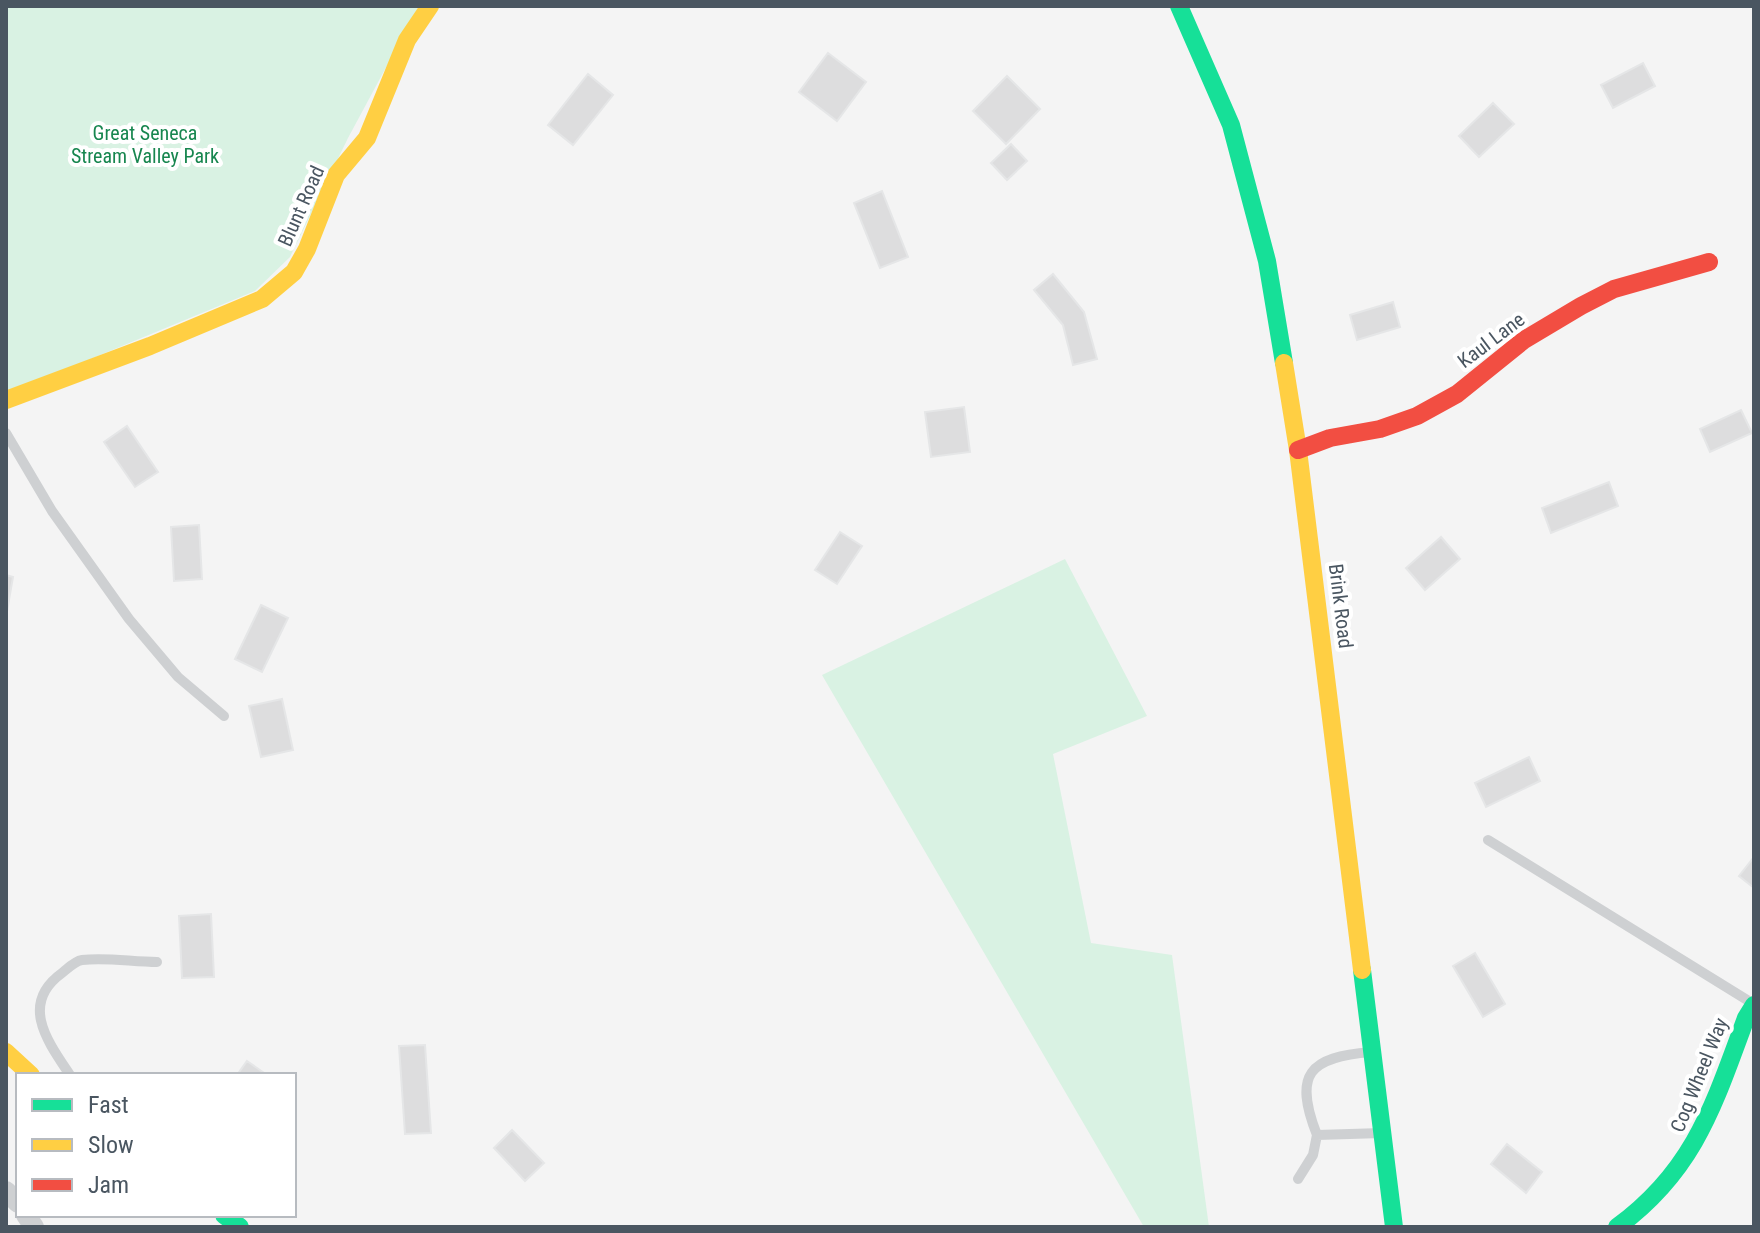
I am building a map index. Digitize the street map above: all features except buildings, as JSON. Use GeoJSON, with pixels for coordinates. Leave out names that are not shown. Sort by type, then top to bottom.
{"type":"FeatureCollection","features":[{"type":"Feature","properties":{"kind":"street","name":"Blunt Road"},"geometry":{"type":"LineString","coordinates":[[6,400],[150,346],[262,299],[294,272],[307,249],[336,175],[367,138],[407,40],[430,6]]}},
{"type":"Feature","properties":{"kind":"street","name":"Brink Road"},"geometry":{"type":"LineString","coordinates":[[1179,6],[1231,125],[1263,246],[1298,450],[1394,1227]]}},
{"type":"Feature","properties":{"kind":"street","name":"Kaul Lane"},"geometry":{"type":"LineString","coordinates":[[1298,450],[1330,438],[1380,429],[1417,416],[1457,394],[1524,340],[1581,306],[1614,289],[1709,262]]}},
{"type":"Feature","properties":{"kind":"street","name":"Cog Wheel Way"},"geometry":{"type":"LineString","coordinates":[[1617,1227],[1644,1207],[1681,1165],[1699,1138],[1746,1018],[1754,1005]]}},
{"type":"Feature","properties":{"kind":"street"},"geometry":{"type":"LineString","coordinates":[[6,1052],[29,1073]]}},
{"type":"Feature","properties":{"kind":"lane"},"geometry":{"type":"LineString","coordinates":[[6,433],[52,511],[129,619],[178,677],[224,716]]}},
{"type":"Feature","properties":{"kind":"lane"},"geometry":{"type":"LineString","coordinates":[[1488,840],[1754,1005]]}},
{"type":"Feature","properties":{"kind":"lane"},"geometry":{"type":"LineString","coordinates":[[69,1073],[39,1018],[39,1005],[45,989],[79,960],[157,962]]}},
{"type":"Feature","properties":{"kind":"lane"},"geometry":{"type":"LineString","coordinates":[[1298,1179],[1313,1155],[1317,1135],[1309,1116],[1307,1100],[1310,1075],[1317,1065],[1329,1057],[1373,1052]]}},
{"type":"Feature","properties":{"kind":"lane"},"geometry":{"type":"LineString","coordinates":[[1317,1135],[1382,1133]]}},
{"type":"Feature","properties":{"kind":"green space","name":"Great Seneca Stream Valley Park"},"geometry":{"type":"Polygon","coordinates":[[[6,6],[419,6],[348,138],[290,257],[255,291],[6,394],[6,6]]]}},
{"type":"Feature","properties":{"kind":"green space"},"geometry":{"type":"Polygon","coordinates":[[[1065,559],[1147,716],[1053,754],[1091,943],[1172,955],[1209,1227],[1144,1227],[822,675],[1065,559]]]}},
{"type":"Feature","properties":{"kind":"traffic: fast"},"geometry":{"type":"LineString","coordinates":[[1179,6],[1231,125],[1267,261],[1284,363]]}},
{"type":"Feature","properties":{"kind":"traffic: fast"},"geometry":{"type":"LineString","coordinates":[[1362,970],[1394,1227]]}},
{"type":"Feature","properties":{"kind":"traffic: fast"},"geometry":{"type":"LineString","coordinates":[[1617,1227],[1644,1205],[1684,1158],[1712,1107],[1746,1018],[1754,1005]]}},
{"type":"Feature","properties":{"kind":"traffic: fast"},"geometry":{"type":"LineString","coordinates":[[227,1217],[240,1227]]}},
{"type":"Feature","properties":{"kind":"traffic: slow"},"geometry":{"type":"LineString","coordinates":[[6,400],[150,346],[262,299],[294,272],[307,249],[336,175],[367,138],[407,40],[430,6]]}},
{"type":"Feature","properties":{"kind":"traffic: slow"},"geometry":{"type":"LineString","coordinates":[[1284,363],[1298,450],[1362,970]]}},
{"type":"Feature","properties":{"kind":"traffic: slow"},"geometry":{"type":"LineString","coordinates":[[6,1052],[29,1073]]}},
{"type":"Feature","properties":{"kind":"traffic: jam"},"geometry":{"type":"LineString","coordinates":[[1298,450],[1330,438],[1380,429],[1417,416],[1457,394],[1524,340],[1581,306],[1614,289],[1709,262]]}}]}
